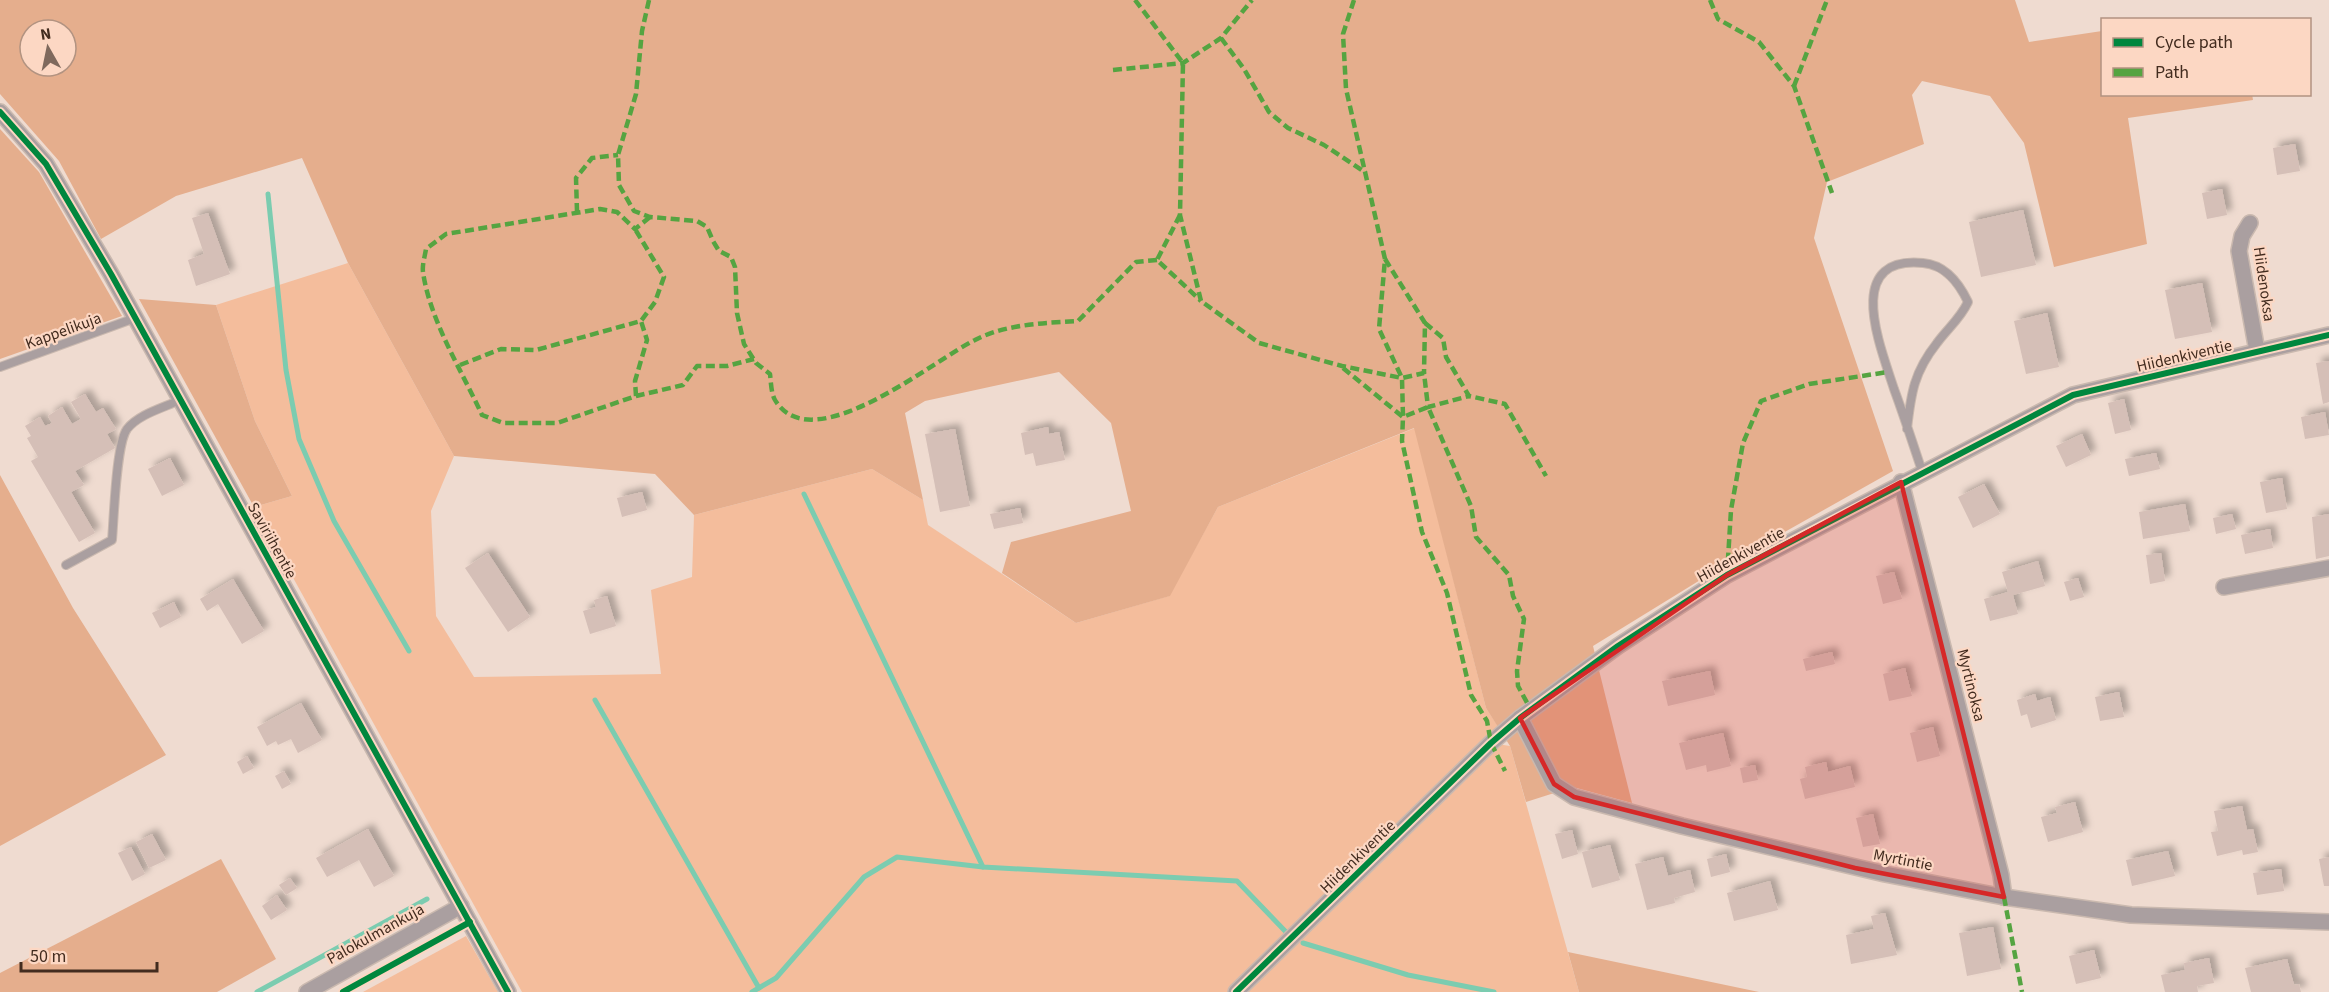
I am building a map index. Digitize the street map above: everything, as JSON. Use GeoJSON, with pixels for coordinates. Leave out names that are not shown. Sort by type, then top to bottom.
{"type":"FeatureCollection","features":[{"type":"Feature","properties":{"kind":"street","name":"Saviriihentie"},"geometry":{"type":"LineString","coordinates":[[0,112],[46,164],[135,318],[508,992]]}},
{"type":"Feature","properties":{"kind":"street","name":"Hiidenoksa"},"geometry":{"type":"LineString","coordinates":[[2250,223],[2242,237],[2239,251],[2257,351]]}},
{"type":"Feature","properties":{"kind":"street","name":"Hiidenkiventie"},"geometry":{"type":"LineString","coordinates":[[1236,992],[1491,743],[1520,718],[1618,646],[1718,580],[1922,471],[2073,395],[2329,335]]}},
{"type":"Feature","properties":{"kind":"street","name":"Myrtinoksa"},"geometry":{"type":"LineString","coordinates":[[1901,482],[2001,875],[2004,897]]}},
{"type":"Feature","properties":{"kind":"street"},"geometry":{"type":"LineString","coordinates":[[2224,587],[2329,568]]}},
{"type":"Feature","properties":{"kind":"street","name":"Myrtintie"},"geometry":{"type":"LineString","coordinates":[[1520,718],[1554,784],[1574,796],[1834,863],[2004,897],[2131,915],[2329,922]]}},
{"type":"Feature","properties":{"kind":"street","name":"Palokulmankuja"},"geometry":{"type":"LineString","coordinates":[[308,992],[461,906]]}},
{"type":"Feature","properties":{"kind":"lane"},"geometry":{"type":"LineString","coordinates":[[1907,429],[1911,388],[1923,362],[1961,317],[1968,302],[1958,282],[1934,264],[1907,261],[1892,267],[1879,279],[1872,294],[1872,312],[1878,339],[1907,429],[1922,471]]}},
{"type":"Feature","properties":{"kind":"lane","name":"Kappelikuja"},"geometry":{"type":"LineString","coordinates":[[0,367],[135,318]]}},
{"type":"Feature","properties":{"kind":"lane"},"geometry":{"type":"LineString","coordinates":[[66,565],[112,540],[123,436],[128,427],[152,412],[180,400]]}},
{"type":"Feature","properties":{"kind":"highlighted area"},"geometry":{"type":"Polygon","coordinates":[[[1901,482],[2004,897],[1855,868],[1574,797],[1554,784],[1520,718],[1727,575],[1901,482]]]}},
{"type":"Feature","properties":{"kind":"shaded area"},"geometry":{"type":"Polygon","coordinates":[[[0,0],[2015,0],[2029,42],[2101,31],[2101,96],[2252,96],[2253,100],[2128,118],[2147,244],[2054,267],[2024,143],[1990,96],[1922,81],[1912,95],[1924,144],[1827,182],[1814,238],[1893,471],[1710,574],[1593,646],[1632,803],[1573,787],[1526,802],[1510,746],[1486,708],[1414,428],[1218,507],[1170,596],[1076,623],[1002,573],[1011,542],[1131,511],[1111,423],[1059,372],[925,401],[905,413],[923,500],[872,469],[694,515],[655,474],[454,456],[348,263],[302,158],[176,196],[101,239],[59,161],[0,94],[0,0]]]}},
{"type":"Feature","properties":{"kind":"shaded area"},"geometry":{"type":"Polygon","coordinates":[[[0,129],[39,172],[122,316],[0,359],[0,129]]]}},
{"type":"Feature","properties":{"kind":"shaded area"},"geometry":{"type":"Polygon","coordinates":[[[348,263],[454,456],[431,511],[436,616],[474,677],[661,674],[651,590],[692,577],[694,515],[872,469],[923,500],[928,525],[1076,623],[1169,596],[1218,507],[1415,428],[1486,708],[1501,731],[1491,743],[1510,746],[1579,992],[522,992],[254,507],[292,496],[255,421],[216,305],[348,263]]]}},
{"type":"Feature","properties":{"kind":"shaded area"},"geometry":{"type":"Polygon","coordinates":[[[139,299],[216,305],[255,421],[292,496],[254,507],[139,299]]]}},
{"type":"Feature","properties":{"kind":"shaded area"},"geometry":{"type":"Polygon","coordinates":[[[0,475],[73,608],[166,755],[0,846],[0,475]]]}},
{"type":"Feature","properties":{"kind":"shaded area"},"geometry":{"type":"Polygon","coordinates":[[[221,859],[276,959],[217,992],[0,992],[0,973],[221,859]]]}},
{"type":"Feature","properties":{"kind":"shaded area"},"geometry":{"type":"Polygon","coordinates":[[[466,936],[498,992],[363,992],[466,936]]]}},
{"type":"Feature","properties":{"kind":"shaded area"},"geometry":{"type":"Polygon","coordinates":[[[1568,952],[1759,992],[1579,992],[1568,952]]]}},
{"type":"Feature","properties":{"kind":"building"},"geometry":{"type":"Polygon","coordinates":[[[2295,144],[2300,171],[2277,175],[2273,148],[2295,144]]]}},
{"type":"Feature","properties":{"kind":"building"},"geometry":{"type":"Polygon","coordinates":[[[2222,189],[2227,215],[2207,219],[2202,193],[2222,189]]]}},
{"type":"Feature","properties":{"kind":"building"},"geometry":{"type":"Polygon","coordinates":[[[2023,210],[2036,265],[1981,277],[1969,222],[2023,210]]]}},
{"type":"Feature","properties":{"kind":"building"},"geometry":{"type":"Polygon","coordinates":[[[208,213],[230,274],[196,286],[188,260],[204,254],[192,218],[208,213]]]}},
{"type":"Feature","properties":{"kind":"building"},"geometry":{"type":"Polygon","coordinates":[[[2202,283],[2212,332],[2175,339],[2165,290],[2202,283]]]}},
{"type":"Feature","properties":{"kind":"building"},"geometry":{"type":"Polygon","coordinates":[[[2047,313],[2059,367],[2026,374],[2014,321],[2047,313]]]}},
{"type":"Feature","properties":{"kind":"building"},"geometry":{"type":"Polygon","coordinates":[[[2329,361],[2329,402],[2323,404],[2316,363],[2329,361]]]}},
{"type":"Feature","properties":{"kind":"building"},"geometry":{"type":"Polygon","coordinates":[[[85,394],[96,412],[103,408],[116,429],[107,434],[115,448],[75,471],[84,485],[71,492],[95,533],[79,542],[31,461],[38,457],[27,438],[31,436],[25,426],[40,417],[45,426],[52,423],[48,416],[62,407],[72,424],[81,419],[71,402],[85,394]]]}},
{"type":"Feature","properties":{"kind":"building"},"geometry":{"type":"Polygon","coordinates":[[[2124,399],[2131,430],[2115,434],[2108,403],[2124,399]]]}},
{"type":"Feature","properties":{"kind":"building"},"geometry":{"type":"Polygon","coordinates":[[[2325,412],[2329,435],[2305,439],[2301,417],[2325,412]]]}},
{"type":"Feature","properties":{"kind":"building"},"geometry":{"type":"Polygon","coordinates":[[[1048,427],[1049,434],[1059,432],[1065,460],[1036,466],[1033,453],[1025,455],[1021,433],[1048,427]]]}},
{"type":"Feature","properties":{"kind":"building"},"geometry":{"type":"Polygon","coordinates":[[[955,429],[970,506],[940,512],[925,434],[955,429]]]}},
{"type":"Feature","properties":{"kind":"building"},"geometry":{"type":"Polygon","coordinates":[[[2082,434],[2091,455],[2066,467],[2056,446],[2082,434]]]}},
{"type":"Feature","properties":{"kind":"building"},"geometry":{"type":"Polygon","coordinates":[[[2156,453],[2160,469],[2129,476],[2125,459],[2156,453]]]}},
{"type":"Feature","properties":{"kind":"building"},"geometry":{"type":"Polygon","coordinates":[[[170,458],[184,485],[162,496],[148,469],[170,458]]]}},
{"type":"Feature","properties":{"kind":"building"},"geometry":{"type":"Polygon","coordinates":[[[2282,478],[2287,509],[2266,513],[2260,482],[2282,478]]]}},
{"type":"Feature","properties":{"kind":"building"},"geometry":{"type":"Polygon","coordinates":[[[1984,484],[2000,514],[1973,528],[1958,497],[1984,484]]]}},
{"type":"Feature","properties":{"kind":"building"},"geometry":{"type":"Polygon","coordinates":[[[642,492],[647,510],[622,517],[617,498],[642,492]]]}},
{"type":"Feature","properties":{"kind":"building"},"geometry":{"type":"Polygon","coordinates":[[[2185,504],[2190,531],[2143,539],[2139,512],[2185,504]]]}},
{"type":"Feature","properties":{"kind":"building"},"geometry":{"type":"Polygon","coordinates":[[[1020,508],[1023,523],[994,529],[990,514],[1020,508]]]}},
{"type":"Feature","properties":{"kind":"building"},"geometry":{"type":"Polygon","coordinates":[[[2232,514],[2236,529],[2216,534],[2213,518],[2232,514]]]}},
{"type":"Feature","properties":{"kind":"building"},"geometry":{"type":"Polygon","coordinates":[[[2329,514],[2329,556],[2316,559],[2312,517],[2329,514]]]}},
{"type":"Feature","properties":{"kind":"building"},"geometry":{"type":"Polygon","coordinates":[[[2270,529],[2273,548],[2245,554],[2241,535],[2270,529]]]}},
{"type":"Feature","properties":{"kind":"building"},"geometry":{"type":"Polygon","coordinates":[[[488,553],[530,617],[508,632],[465,568],[488,553]]]}},
{"type":"Feature","properties":{"kind":"building"},"geometry":{"type":"Polygon","coordinates":[[[2161,553],[2165,581],[2150,584],[2146,555],[2161,553]]]}},
{"type":"Feature","properties":{"kind":"building"},"geometry":{"type":"Polygon","coordinates":[[[2038,561],[2045,586],[2013,595],[2018,614],[1990,621],[1984,599],[2008,592],[2002,572],[2038,561]]]}},
{"type":"Feature","properties":{"kind":"building"},"geometry":{"type":"Polygon","coordinates":[[[1894,572],[1902,599],[1883,604],[1876,576],[1894,572]]]}},
{"type":"Feature","properties":{"kind":"building"},"geometry":{"type":"Polygon","coordinates":[[[2078,578],[2084,597],[2070,601],[2064,582],[2078,578]]]}},
{"type":"Feature","properties":{"kind":"building"},"geometry":{"type":"Polygon","coordinates":[[[233,579],[264,631],[242,644],[218,604],[207,611],[200,599],[233,579]]]}},
{"type":"Feature","properties":{"kind":"building"},"geometry":{"type":"Polygon","coordinates":[[[607,596],[616,626],[590,634],[583,611],[596,607],[594,600],[607,596]]]}},
{"type":"Feature","properties":{"kind":"building"},"geometry":{"type":"Polygon","coordinates":[[[174,602],[181,617],[160,628],[152,613],[174,602]]]}},
{"type":"Feature","properties":{"kind":"building"},"geometry":{"type":"Polygon","coordinates":[[[1832,652],[1835,664],[1806,671],[1803,659],[1832,652]]]}},
{"type":"Feature","properties":{"kind":"building"},"geometry":{"type":"Polygon","coordinates":[[[1905,668],[1912,696],[1889,701],[1883,674],[1905,668]]]}},
{"type":"Feature","properties":{"kind":"building"},"geometry":{"type":"Polygon","coordinates":[[[1710,671],[1715,695],[1668,706],[1662,681],[1710,671]]]}},
{"type":"Feature","properties":{"kind":"building"},"geometry":{"type":"Polygon","coordinates":[[[2119,692],[2124,717],[2100,721],[2095,697],[2119,692]]]}},
{"type":"Feature","properties":{"kind":"building"},"geometry":{"type":"Polygon","coordinates":[[[2035,694],[2037,701],[2050,697],[2056,720],[2031,728],[2027,714],[2021,716],[2017,700],[2035,694]]]}},
{"type":"Feature","properties":{"kind":"building"},"geometry":{"type":"Polygon","coordinates":[[[301,703],[322,740],[298,753],[291,739],[278,745],[276,741],[267,746],[257,727],[301,703]]]}},
{"type":"Feature","properties":{"kind":"building"},"geometry":{"type":"Polygon","coordinates":[[[1933,727],[1940,756],[1917,762],[1910,733],[1933,727]]]}},
{"type":"Feature","properties":{"kind":"building"},"geometry":{"type":"Polygon","coordinates":[[[1723,733],[1731,766],[1707,772],[1706,765],[1686,770],[1679,743],[1723,733]]]}},
{"type":"Feature","properties":{"kind":"building"},"geometry":{"type":"Polygon","coordinates":[[[247,756],[254,768],[243,774],[237,762],[247,756]]]}},
{"type":"Feature","properties":{"kind":"building"},"geometry":{"type":"Polygon","coordinates":[[[1826,762],[1828,772],[1850,766],[1855,787],[1805,799],[1800,779],[1807,777],[1805,767],[1826,762]]]}},
{"type":"Feature","properties":{"kind":"building"},"geometry":{"type":"Polygon","coordinates":[[[1755,765],[1758,780],[1743,783],[1740,768],[1755,765]]]}},
{"type":"Feature","properties":{"kind":"building"},"geometry":{"type":"Polygon","coordinates":[[[284,771],[291,784],[282,789],[275,776],[284,771]]]}},
{"type":"Feature","properties":{"kind":"building"},"geometry":{"type":"Polygon","coordinates":[[[2075,802],[2083,832],[2048,842],[2041,817],[2057,813],[2055,807],[2075,802]]]}},
{"type":"Feature","properties":{"kind":"building"},"geometry":{"type":"Polygon","coordinates":[[[2242,806],[2247,830],[2253,829],[2258,852],[2243,855],[2242,850],[2217,856],[2211,832],[2218,831],[2214,811],[2242,806]]]}},
{"type":"Feature","properties":{"kind":"building"},"geometry":{"type":"Polygon","coordinates":[[[1873,814],[1880,844],[1863,847],[1856,818],[1873,814]]]}},
{"type":"Feature","properties":{"kind":"building"},"geometry":{"type":"Polygon","coordinates":[[[368,829],[394,876],[374,887],[359,860],[327,877],[316,858],[368,829]]]}},
{"type":"Feature","properties":{"kind":"building"},"geometry":{"type":"Polygon","coordinates":[[[1572,830],[1578,854],[1562,859],[1555,834],[1572,830]]]}},
{"type":"Feature","properties":{"kind":"building"},"geometry":{"type":"Polygon","coordinates":[[[152,834],[166,860],[149,868],[136,842],[152,834]]]}},
{"type":"Feature","properties":{"kind":"building"},"geometry":{"type":"Polygon","coordinates":[[[1610,845],[1620,880],[1592,888],[1582,852],[1610,845]]]}},
{"type":"Feature","properties":{"kind":"building"},"geometry":{"type":"Polygon","coordinates":[[[131,847],[145,874],[132,881],[118,853],[131,847]]]}},
{"type":"Feature","properties":{"kind":"building"},"geometry":{"type":"Polygon","coordinates":[[[2168,851],[2175,876],[2132,886],[2126,860],[2168,851]]]}},
{"type":"Feature","properties":{"kind":"building"},"geometry":{"type":"Polygon","coordinates":[[[1726,854],[1730,872],[1711,877],[1707,859],[1726,854]]]}},
{"type":"Feature","properties":{"kind":"building"},"geometry":{"type":"Polygon","coordinates":[[[1663,857],[1668,876],[1690,870],[1695,892],[1674,898],[1675,903],[1647,910],[1635,864],[1663,857]]]}},
{"type":"Feature","properties":{"kind":"building"},"geometry":{"type":"Polygon","coordinates":[[[2329,857],[2329,886],[2324,886],[2319,859],[2329,857]]]}},
{"type":"Feature","properties":{"kind":"building"},"geometry":{"type":"Polygon","coordinates":[[[2281,869],[2284,891],[2257,895],[2253,873],[2281,869]]]}},
{"type":"Feature","properties":{"kind":"building"},"geometry":{"type":"Polygon","coordinates":[[[290,878],[297,888],[286,895],[279,885],[290,878]]]}},
{"type":"Feature","properties":{"kind":"building"},"geometry":{"type":"Polygon","coordinates":[[[1770,881],[1778,910],[1734,921],[1727,893],[1770,881]]]}},
{"type":"Feature","properties":{"kind":"building"},"geometry":{"type":"Polygon","coordinates":[[[277,895],[287,910],[271,920],[262,906],[277,895]]]}},
{"type":"Feature","properties":{"kind":"building"},"geometry":{"type":"Polygon","coordinates":[[[1885,913],[1897,955],[1851,964],[1846,935],[1874,929],[1871,916],[1885,913]]]}},
{"type":"Feature","properties":{"kind":"building"},"geometry":{"type":"Polygon","coordinates":[[[1993,927],[2001,969],[1967,976],[1959,933],[1993,927]]]}},
{"type":"Feature","properties":{"kind":"building"},"geometry":{"type":"Polygon","coordinates":[[[2094,950],[2101,978],[2076,984],[2069,956],[2094,950]]]}},
{"type":"Feature","properties":{"kind":"building"},"geometry":{"type":"Polygon","coordinates":[[[2209,958],[2214,983],[2197,986],[2198,992],[2165,992],[2161,975],[2185,970],[2184,963],[2209,958]]]}},
{"type":"Feature","properties":{"kind":"building"},"geometry":{"type":"Polygon","coordinates":[[[2287,959],[2294,985],[2299,984],[2301,992],[2251,992],[2245,968],[2287,959]]]}},
{"type":"Feature","properties":{"kind":"waterway"},"geometry":{"type":"LineString","coordinates":[[268,194],[286,370],[299,439],[334,521],[409,651]]}},
{"type":"Feature","properties":{"kind":"waterway"},"geometry":{"type":"LineString","coordinates":[[804,494],[983,867]]}},
{"type":"Feature","properties":{"kind":"waterway"},"geometry":{"type":"LineString","coordinates":[[595,700],[759,988]]}},
{"type":"Feature","properties":{"kind":"waterway"},"geometry":{"type":"LineString","coordinates":[[752,992],[776,978],[864,877],[897,857],[983,867],[1237,881],[1286,932]]}},
{"type":"Feature","properties":{"kind":"waterway"},"geometry":{"type":"LineString","coordinates":[[257,992],[427,899]]}},
{"type":"Feature","properties":{"kind":"waterway"},"geometry":{"type":"LineString","coordinates":[[1303,943],[1408,975],[1494,992]]}},
{"type":"Feature","properties":{"kind":"marked path"},"geometry":{"type":"LineString","coordinates":[[649,0],[642,31],[636,94],[618,155],[619,185],[634,211],[650,217],[697,221],[707,227],[719,251],[731,257],[735,267],[737,313],[744,344],[756,363],[770,374],[775,400],[793,416],[816,419],[844,413],[904,384],[956,351],[987,335],[1025,325],[1078,321],[1136,262],[1157,260]]}},
{"type":"Feature","properties":{"kind":"marked path"},"geometry":{"type":"LineString","coordinates":[[1135,0],[1183,63],[1180,215],[1201,301],[1259,343],[1342,366],[1402,378],[1424,373],[1428,407],[1469,396]]}},
{"type":"Feature","properties":{"kind":"marked path"},"geometry":{"type":"LineString","coordinates":[[1113,70],[1183,63],[1221,38],[1252,0]]}},
{"type":"Feature","properties":{"kind":"marked path"},"geometry":{"type":"LineString","coordinates":[[1354,0],[1343,34],[1346,89],[1385,259],[1379,329],[1402,378],[1403,417],[1428,407],[1471,506],[1476,537],[1509,575],[1513,596],[1524,619],[1517,671],[1518,686],[1531,710]]}},
{"type":"Feature","properties":{"kind":"marked path"},"geometry":{"type":"LineString","coordinates":[[1710,0],[1718,19],[1759,42],[1794,86],[1832,193]]}},
{"type":"Feature","properties":{"kind":"marked path"},"geometry":{"type":"LineString","coordinates":[[1794,86],[1827,0]]}},
{"type":"Feature","properties":{"kind":"marked path"},"geometry":{"type":"LineString","coordinates":[[1221,38],[1244,69],[1269,112],[1288,128],[1324,145],[1366,173]]}},
{"type":"Feature","properties":{"kind":"marked path"},"geometry":{"type":"LineString","coordinates":[[577,212],[576,178],[592,158],[618,155]]}},
{"type":"Feature","properties":{"kind":"marked path"},"geometry":{"type":"LineString","coordinates":[[650,217],[635,229],[617,212],[600,209],[446,234],[426,249],[423,272],[432,309],[482,415],[503,423],[557,423],[636,396],[683,385],[697,366],[727,366],[754,359]]}},
{"type":"Feature","properties":{"kind":"marked path"},"geometry":{"type":"LineString","coordinates":[[1180,215],[1157,260],[1201,301]]}},
{"type":"Feature","properties":{"kind":"marked path"},"geometry":{"type":"LineString","coordinates":[[460,365],[501,349],[536,350],[641,321],[655,302],[664,277],[635,229]]}},
{"type":"Feature","properties":{"kind":"marked path"},"geometry":{"type":"LineString","coordinates":[[1385,259],[1425,323],[1424,373]]}},
{"type":"Feature","properties":{"kind":"marked path"},"geometry":{"type":"LineString","coordinates":[[636,396],[635,381],[647,340],[641,321]]}},
{"type":"Feature","properties":{"kind":"marked path"},"geometry":{"type":"LineString","coordinates":[[1425,323],[1443,338],[1446,357],[1469,396],[1505,404],[1546,476]]}},
{"type":"Feature","properties":{"kind":"marked path"},"geometry":{"type":"LineString","coordinates":[[1343,368],[1403,417],[1402,441],[1422,532],[1447,593],[1471,695],[1487,721],[1491,743],[1505,771]]}},
{"type":"Feature","properties":{"kind":"marked path"},"geometry":{"type":"LineString","coordinates":[[1727,575],[1731,510],[1743,443],[1761,401],[1809,384],[1888,372]]}},
{"type":"Feature","properties":{"kind":"marked path"},"geometry":{"type":"LineString","coordinates":[[2004,897],[2022,992]]}},
{"type":"Feature","properties":{"kind":"cycle path"},"geometry":{"type":"LineString","coordinates":[[0,112],[46,164],[111,274],[508,992]]}},
{"type":"Feature","properties":{"kind":"cycle path"},"geometry":{"type":"LineString","coordinates":[[1236,992],[1491,743],[1520,718],[1618,646],[1727,575],[2073,395],[2329,335]]}},
{"type":"Feature","properties":{"kind":"cycle path"},"geometry":{"type":"LineString","coordinates":[[343,992],[470,922]]}}]}
